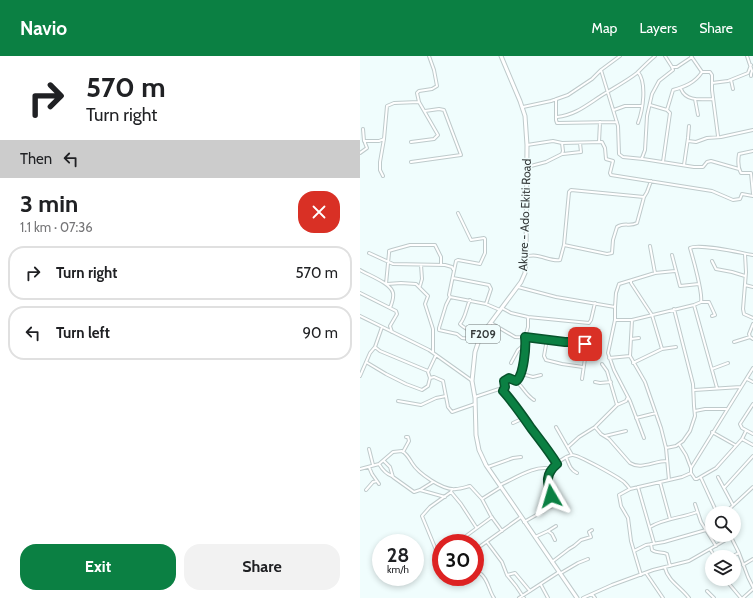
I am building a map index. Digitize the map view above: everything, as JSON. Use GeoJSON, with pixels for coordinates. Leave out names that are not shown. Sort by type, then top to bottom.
{"type":"FeatureCollection","features":[{"type":"Feature","properties":{"kind":"main road","name":"Akure - Ado Ekiti Road"},"geometry":{"type":"LineString","coordinates":[[501,56],[523,107],[525,116],[527,145],[525,273],[518,287],[480,337],[478,342],[475,352],[472,380],[475,398],[476,435],[483,460],[487,467],[577,598]]}},
{"type":"Feature","properties":{"kind":"street"},"geometry":{"type":"LineString","coordinates":[[412,142],[434,139],[438,135],[419,102],[417,92],[432,89],[437,86],[434,70],[429,56]]}},
{"type":"Feature","properties":{"kind":"street"},"geometry":{"type":"LineString","coordinates":[[523,107],[568,95],[592,79],[601,70],[620,56]]}},
{"type":"Feature","properties":{"kind":"street"},"geometry":{"type":"LineString","coordinates":[[557,118],[573,113],[596,100],[608,91],[618,87],[638,72],[655,56]]}},
{"type":"Feature","properties":{"kind":"street"},"geometry":{"type":"LineString","coordinates":[[664,56],[672,67]]}},
{"type":"Feature","properties":{"kind":"street"},"geometry":{"type":"LineString","coordinates":[[747,56],[751,65],[751,76]]}},
{"type":"Feature","properties":{"kind":"street"},"geometry":{"type":"LineString","coordinates":[[672,67],[676,67],[692,57],[702,72]]}},
{"type":"Feature","properties":{"kind":"street"},"geometry":{"type":"LineString","coordinates":[[712,83],[731,80],[748,73],[751,65]]}},
{"type":"Feature","properties":{"kind":"street"},"geometry":{"type":"LineString","coordinates":[[643,159],[652,94],[659,81],[673,70],[672,67]]}},
{"type":"Feature","properties":{"kind":"street"},"geometry":{"type":"LineString","coordinates":[[601,70],[617,122],[619,154],[623,157],[694,167],[703,167],[707,162],[711,161],[739,169]]}},
{"type":"Feature","properties":{"kind":"street"},"geometry":{"type":"LineString","coordinates":[[638,72],[642,87],[642,106],[638,123]]}},
{"type":"Feature","properties":{"kind":"street"},"geometry":{"type":"LineString","coordinates":[[702,72],[712,73],[713,99],[718,136]]}},
{"type":"Feature","properties":{"kind":"street"},"geometry":{"type":"LineString","coordinates":[[667,110],[673,90],[681,89],[697,78],[702,72]]}},
{"type":"Feature","properties":{"kind":"street"},"geometry":{"type":"LineString","coordinates":[[731,80],[733,89]]}},
{"type":"Feature","properties":{"kind":"street"},"geometry":{"type":"LineString","coordinates":[[681,89],[682,92],[688,97],[695,99],[713,99]]}},
{"type":"Feature","properties":{"kind":"street"},"geometry":{"type":"LineString","coordinates":[[556,99],[557,122],[559,124],[577,122],[617,122]]}},
{"type":"Feature","properties":{"kind":"street"},"geometry":{"type":"LineString","coordinates":[[695,99],[698,114]]}},
{"type":"Feature","properties":{"kind":"street"},"geometry":{"type":"LineString","coordinates":[[383,176],[380,168],[388,105],[403,102],[419,102]]}},
{"type":"Feature","properties":{"kind":"street"},"geometry":{"type":"LineString","coordinates":[[650,105],[667,110],[670,113],[663,162]]}},
{"type":"Feature","properties":{"kind":"street"},"geometry":{"type":"LineString","coordinates":[[614,110],[625,106],[642,106]]}},
{"type":"Feature","properties":{"kind":"street"},"geometry":{"type":"LineString","coordinates":[[411,162],[461,155],[444,110],[439,109],[425,111]]}},
{"type":"Feature","properties":{"kind":"street"},"geometry":{"type":"LineString","coordinates":[[599,142],[600,122]]}},
{"type":"Feature","properties":{"kind":"street"},"geometry":{"type":"LineString","coordinates":[[684,165],[689,126]]}},
{"type":"Feature","properties":{"kind":"street"},"geometry":{"type":"LineString","coordinates":[[360,153],[367,148],[363,139],[363,129]]}},
{"type":"Feature","properties":{"kind":"street"},"geometry":{"type":"LineString","coordinates":[[688,141],[696,142],[718,136],[721,137],[753,130]]}},
{"type":"Feature","properties":{"kind":"street"},"geometry":{"type":"LineString","coordinates":[[365,141],[379,141],[384,139]]}},
{"type":"Feature","properties":{"kind":"street"},"geometry":{"type":"LineString","coordinates":[[527,145],[553,141],[562,143],[599,142],[604,144],[606,159],[613,161],[610,172],[611,175],[712,191],[733,200],[740,199],[742,194],[753,195],[752,173],[742,174],[739,169],[738,154],[753,151]]}},
{"type":"Feature","properties":{"kind":"street"},"geometry":{"type":"LineString","coordinates":[[527,167],[546,162],[562,154],[580,152],[580,142]]}},
{"type":"Feature","properties":{"kind":"street"},"geometry":{"type":"LineString","coordinates":[[562,143],[562,154]]}},
{"type":"Feature","properties":{"kind":"street"},"geometry":{"type":"LineString","coordinates":[[564,245],[612,254],[613,240],[617,227],[622,224],[633,225],[637,222],[650,181]]}},
{"type":"Feature","properties":{"kind":"street"},"geometry":{"type":"LineString","coordinates":[[526,257],[533,255],[556,261],[560,260],[564,245],[569,192],[571,190],[644,196]]}},
{"type":"Feature","properties":{"kind":"street"},"geometry":{"type":"LineString","coordinates":[[458,212],[471,240],[485,239],[485,253],[480,264],[456,260],[453,269],[453,278],[449,295],[450,297],[446,305],[439,330],[454,333],[462,338],[478,342]]}},
{"type":"Feature","properties":{"kind":"street"},"geometry":{"type":"LineString","coordinates":[[387,284],[387,262],[389,251],[405,246],[436,246],[441,257],[441,265]]}},
{"type":"Feature","properties":{"kind":"street"},"geometry":{"type":"LineString","coordinates":[[650,246],[655,274]]}},
{"type":"Feature","properties":{"kind":"street"},"geometry":{"type":"LineString","coordinates":[[700,302],[702,299],[690,248],[699,246],[753,255]]}},
{"type":"Feature","properties":{"kind":"street"},"geometry":{"type":"LineString","coordinates":[[369,253],[394,264],[441,265],[450,266],[453,269]]}},
{"type":"Feature","properties":{"kind":"street"},"geometry":{"type":"LineString","coordinates":[[745,254],[746,263],[743,312],[753,318]]}},
{"type":"Feature","properties":{"kind":"street"},"geometry":{"type":"LineString","coordinates":[[672,255],[680,286],[699,284]]}},
{"type":"Feature","properties":{"kind":"street"},"geometry":{"type":"LineString","coordinates":[[712,261],[716,269],[745,276]]}},
{"type":"Feature","properties":{"kind":"street"},"geometry":{"type":"LineString","coordinates":[[419,286],[422,279],[421,265]]}},
{"type":"Feature","properties":{"kind":"street"},"geometry":{"type":"LineString","coordinates":[[360,270],[387,284],[393,292],[393,301],[390,308]]}},
{"type":"Feature","properties":{"kind":"street"},"geometry":{"type":"LineString","coordinates":[[644,438],[630,401],[609,358],[608,349],[614,320],[616,293],[619,284],[655,274],[675,271]]}},
{"type":"Feature","properties":{"kind":"street"},"geometry":{"type":"LineString","coordinates":[[453,278],[489,285],[491,289],[486,304]]}},
{"type":"Feature","properties":{"kind":"street"},"geometry":{"type":"LineString","coordinates":[[631,280],[652,315],[662,348]]}},
{"type":"Feature","properties":{"kind":"street"},"geometry":{"type":"LineString","coordinates":[[387,284],[416,284],[428,296],[425,304],[433,329],[433,352]]}},
{"type":"Feature","properties":{"kind":"street"},"geometry":{"type":"LineString","coordinates":[[745,285],[753,287]]}},
{"type":"Feature","properties":{"kind":"street"},"geometry":{"type":"LineString","coordinates":[[518,287],[556,297],[615,307]]}},
{"type":"Feature","properties":{"kind":"street"},"geometry":{"type":"LineString","coordinates":[[360,293],[397,313],[390,326],[392,332]]}},
{"type":"Feature","properties":{"kind":"street"},"geometry":{"type":"LineString","coordinates":[[450,297],[486,304],[528,317],[590,323],[595,303]]}},
{"type":"Feature","properties":{"kind":"street"},"geometry":{"type":"LineString","coordinates":[[470,300],[464,319],[460,324],[462,327],[470,330],[480,337]]}},
{"type":"Feature","properties":{"kind":"street"},"geometry":{"type":"LineString","coordinates":[[614,320],[632,320],[694,305],[700,302],[709,302],[715,312],[715,315],[712,316]]}},
{"type":"Feature","properties":{"kind":"street"},"geometry":{"type":"LineString","coordinates":[[694,305],[717,388]]}},
{"type":"Feature","properties":{"kind":"street"},"geometry":{"type":"LineString","coordinates":[[666,448],[679,444],[685,439],[690,431],[695,416],[694,390],[689,365],[674,310]]}},
{"type":"Feature","properties":{"kind":"street"},"geometry":{"type":"LineString","coordinates":[[360,316],[433,352],[472,380]]}},
{"type":"Feature","properties":{"kind":"street"},"geometry":{"type":"LineString","coordinates":[[516,381],[519,380],[521,375],[528,317]]}},
{"type":"Feature","properties":{"kind":"street"},"geometry":{"type":"LineString","coordinates":[[632,320],[630,356],[645,382],[661,428],[666,448],[669,480]]}},
{"type":"Feature","properties":{"kind":"street"},"geometry":{"type":"LineString","coordinates":[[491,323],[512,336],[587,345],[582,379]]}},
{"type":"Feature","properties":{"kind":"street"},"geometry":{"type":"LineString","coordinates":[[750,337],[749,334],[753,324]]}},
{"type":"Feature","properties":{"kind":"street"},"geometry":{"type":"LineString","coordinates":[[360,376],[370,353],[375,346],[382,327]]}},
{"type":"Feature","properties":{"kind":"street"},"geometry":{"type":"LineString","coordinates":[[734,342],[750,337]]}},
{"type":"Feature","properties":{"kind":"street"},"geometry":{"type":"LineString","coordinates":[[631,339],[639,338]]}},
{"type":"Feature","properties":{"kind":"street"},"geometry":{"type":"LineString","coordinates":[[547,339],[544,356],[546,360],[583,367]]}},
{"type":"Feature","properties":{"kind":"street"},"geometry":{"type":"LineString","coordinates":[[511,363],[518,350],[525,344]]}},
{"type":"Feature","properties":{"kind":"street"},"geometry":{"type":"LineString","coordinates":[[375,346],[380,351],[428,372]]}},
{"type":"Feature","properties":{"kind":"street"},"geometry":{"type":"LineString","coordinates":[[633,363],[662,348],[676,347]]}},
{"type":"Feature","properties":{"kind":"street"},"geometry":{"type":"LineString","coordinates":[[366,362],[386,374],[420,389],[424,389],[428,386],[430,378],[428,372],[436,354]]}},
{"type":"Feature","properties":{"kind":"street"},"geometry":{"type":"LineString","coordinates":[[609,358],[630,356]]}},
{"type":"Feature","properties":{"kind":"street"},"geometry":{"type":"LineString","coordinates":[[712,369],[728,363]]}},
{"type":"Feature","properties":{"kind":"street"},"geometry":{"type":"LineString","coordinates":[[602,364],[607,371],[617,405]]}},
{"type":"Feature","properties":{"kind":"street"},"geometry":{"type":"LineString","coordinates":[[691,468],[726,409],[753,368]]}},
{"type":"Feature","properties":{"kind":"street"},"geometry":{"type":"LineString","coordinates":[[521,375],[533,377],[541,375]]}},
{"type":"Feature","properties":{"kind":"street"},"geometry":{"type":"LineString","coordinates":[[430,378],[434,377],[443,381],[448,407],[452,412],[475,404]]}},
{"type":"Feature","properties":{"kind":"street"},"geometry":{"type":"LineString","coordinates":[[503,391],[505,387],[504,381],[509,378],[516,381],[534,400]]}},
{"type":"Feature","properties":{"kind":"street"},"geometry":{"type":"LineString","coordinates":[[747,379],[753,382]]}},
{"type":"Feature","properties":{"kind":"street"},"geometry":{"type":"LineString","coordinates":[[595,382],[611,382]]}},
{"type":"Feature","properties":{"kind":"street"},"geometry":{"type":"LineString","coordinates":[[694,390],[741,387]]}},
{"type":"Feature","properties":{"kind":"street"},"geometry":{"type":"LineString","coordinates":[[475,398],[499,389],[503,391],[557,464]]}},
{"type":"Feature","properties":{"kind":"street"},"geometry":{"type":"LineString","coordinates":[[398,401],[420,405],[436,398],[446,396]]}},
{"type":"Feature","properties":{"kind":"street"},"geometry":{"type":"LineString","coordinates":[[626,401],[628,397]]}},
{"type":"Feature","properties":{"kind":"street"},"geometry":{"type":"LineString","coordinates":[[568,447],[579,437],[595,427],[617,405],[630,401]]}},
{"type":"Feature","properties":{"kind":"street"},"geometry":{"type":"LineString","coordinates":[[753,404],[740,424],[753,434]]}},
{"type":"Feature","properties":{"kind":"street"},"geometry":{"type":"LineString","coordinates":[[695,411],[714,408],[726,409]]}},
{"type":"Feature","properties":{"kind":"street"},"geometry":{"type":"LineString","coordinates":[[636,418],[656,413]]}},
{"type":"Feature","properties":{"kind":"street"},"geometry":{"type":"LineString","coordinates":[[513,423],[524,418]]}},
{"type":"Feature","properties":{"kind":"street"},"geometry":{"type":"LineString","coordinates":[[556,427],[572,455]]}},
{"type":"Feature","properties":{"kind":"street"},"geometry":{"type":"LineString","coordinates":[[595,427],[634,466],[667,461]]}},
{"type":"Feature","properties":{"kind":"street"},"geometry":{"type":"LineString","coordinates":[[679,444],[686,455],[691,468],[691,473],[696,480],[714,470],[742,439],[746,430]]}},
{"type":"Feature","properties":{"kind":"street"},"geometry":{"type":"LineString","coordinates":[[605,436],[626,431]]}},
{"type":"Feature","properties":{"kind":"street"},"geometry":{"type":"LineString","coordinates":[[712,432],[735,445]]}},
{"type":"Feature","properties":{"kind":"street"},"geometry":{"type":"LineString","coordinates":[[403,452],[409,441],[409,438],[406,437]]}},
{"type":"Feature","properties":{"kind":"street"},"geometry":{"type":"LineString","coordinates":[[742,439],[753,445]]}},
{"type":"Feature","properties":{"kind":"street"},"geometry":{"type":"LineString","coordinates":[[366,490],[374,482],[378,482],[371,471],[369,449]]}},
{"type":"Feature","properties":{"kind":"street"},"geometry":{"type":"LineString","coordinates":[[360,469],[379,464],[394,452],[403,452],[420,472],[433,482],[452,490],[476,527]]}},
{"type":"Feature","properties":{"kind":"street"},"geometry":{"type":"LineString","coordinates":[[524,522],[554,505],[547,480],[551,468],[566,457],[572,455],[580,457],[622,480],[630,489]]}},
{"type":"Feature","properties":{"kind":"street"},"geometry":{"type":"LineString","coordinates":[[724,488],[753,456]]}},
{"type":"Feature","properties":{"kind":"street"},"geometry":{"type":"LineString","coordinates":[[487,467],[513,458],[521,457]]}},
{"type":"Feature","properties":{"kind":"street"},"geometry":{"type":"LineString","coordinates":[[566,457],[570,468],[577,473]]}},
{"type":"Feature","properties":{"kind":"street"},"geometry":{"type":"LineString","coordinates":[[384,461],[390,467],[393,477]]}},
{"type":"Feature","properties":{"kind":"street"},"geometry":{"type":"LineString","coordinates":[[379,464],[381,469]]}},
{"type":"Feature","properties":{"kind":"street"},"geometry":{"type":"LineString","coordinates":[[376,465],[414,492],[433,482]]}},
{"type":"Feature","properties":{"kind":"street"},"geometry":{"type":"LineString","coordinates":[[482,499],[500,486],[533,471],[545,467],[551,468]]}},
{"type":"Feature","properties":{"kind":"street"},"geometry":{"type":"LineString","coordinates":[[641,575],[631,541],[628,518],[621,506],[619,495],[638,486],[669,480],[691,473]]}},
{"type":"Feature","properties":{"kind":"street"},"geometry":{"type":"LineString","coordinates":[[718,477],[733,505],[753,487]]}},
{"type":"Feature","properties":{"kind":"street"},"geometry":{"type":"LineString","coordinates":[[701,478],[714,506]]}},
{"type":"Feature","properties":{"kind":"street"},"geometry":{"type":"LineString","coordinates":[[660,482],[670,519]]}},
{"type":"Feature","properties":{"kind":"street"},"geometry":{"type":"LineString","coordinates":[[432,539],[422,516],[430,507],[445,497],[452,490],[470,486],[482,499],[492,518],[502,532]]}},
{"type":"Feature","properties":{"kind":"street"},"geometry":{"type":"LineString","coordinates":[[638,486],[650,526],[653,544],[652,550],[668,554],[670,566]]}},
{"type":"Feature","properties":{"kind":"street"},"geometry":{"type":"LineString","coordinates":[[420,490],[445,497]]}},
{"type":"Feature","properties":{"kind":"street"},"geometry":{"type":"LineString","coordinates":[[695,504],[697,512],[705,528]]}},
{"type":"Feature","properties":{"kind":"street"},"geometry":{"type":"LineString","coordinates":[[650,526],[697,512]]}},
{"type":"Feature","properties":{"kind":"street"},"geometry":{"type":"LineString","coordinates":[[484,544],[521,517]]}},
{"type":"Feature","properties":{"kind":"street"},"geometry":{"type":"LineString","coordinates":[[469,534],[476,527],[492,518]]}},
{"type":"Feature","properties":{"kind":"street"},"geometry":{"type":"LineString","coordinates":[[535,537],[556,526]]}},
{"type":"Feature","properties":{"kind":"street"},"geometry":{"type":"LineString","coordinates":[[552,562],[581,540],[591,537],[589,532],[592,530]]}},
{"type":"Feature","properties":{"kind":"street"},"geometry":{"type":"LineString","coordinates":[[634,551],[653,544],[705,530]]}},
{"type":"Feature","properties":{"kind":"street"},"geometry":{"type":"LineString","coordinates":[[548,531],[552,534],[555,540]]}},
{"type":"Feature","properties":{"kind":"street"},"geometry":{"type":"LineString","coordinates":[[487,542],[502,562],[507,575],[524,597]]}},
{"type":"Feature","properties":{"kind":"street"},"geometry":{"type":"LineString","coordinates":[[714,542],[716,546]]}},
{"type":"Feature","properties":{"kind":"street"},"geometry":{"type":"LineString","coordinates":[[583,598],[646,573],[689,561],[722,542]]}},
{"type":"Feature","properties":{"kind":"street"},"geometry":{"type":"LineString","coordinates":[[519,598],[524,597],[530,591],[560,572],[588,559]]}},
{"type":"Feature","properties":{"kind":"street"},"geometry":{"type":"LineString","coordinates":[[731,586],[742,598],[753,588],[741,559]]}},
{"type":"Feature","properties":{"kind":"street"},"geometry":{"type":"LineString","coordinates":[[743,565],[753,559]]}},
{"type":"Feature","properties":{"kind":"street"},"geometry":{"type":"LineString","coordinates":[[665,568],[667,576],[682,589],[689,598]]}},
{"type":"Feature","properties":{"kind":"street"},"geometry":{"type":"LineString","coordinates":[[646,573],[663,598]]}},
{"type":"Feature","properties":{"kind":"street"},"geometry":{"type":"LineString","coordinates":[[507,575],[515,574],[530,591]]}},
{"type":"Feature","properties":{"kind":"street"},"geometry":{"type":"LineString","coordinates":[[484,578],[488,583],[490,592],[494,598]]}},
{"type":"Feature","properties":{"kind":"street"},"geometry":{"type":"LineString","coordinates":[[541,585],[548,598]]}},
{"type":"Feature","properties":{"kind":"street"},"geometry":{"type":"LineString","coordinates":[[707,591],[714,598]]}},
{"type":"Feature","properties":{"kind":"street"},"geometry":{"type":"LineString","coordinates":[[592,594],[595,598]]}},
{"type":"Feature","properties":{"kind":"route"},"geometry":{"type":"LineString","coordinates":[[551,496],[547,480],[551,468],[557,464],[549,450],[503,391],[505,387],[504,381],[509,378],[516,381],[519,380],[524,357],[525,337],[585,344]]}}]}
